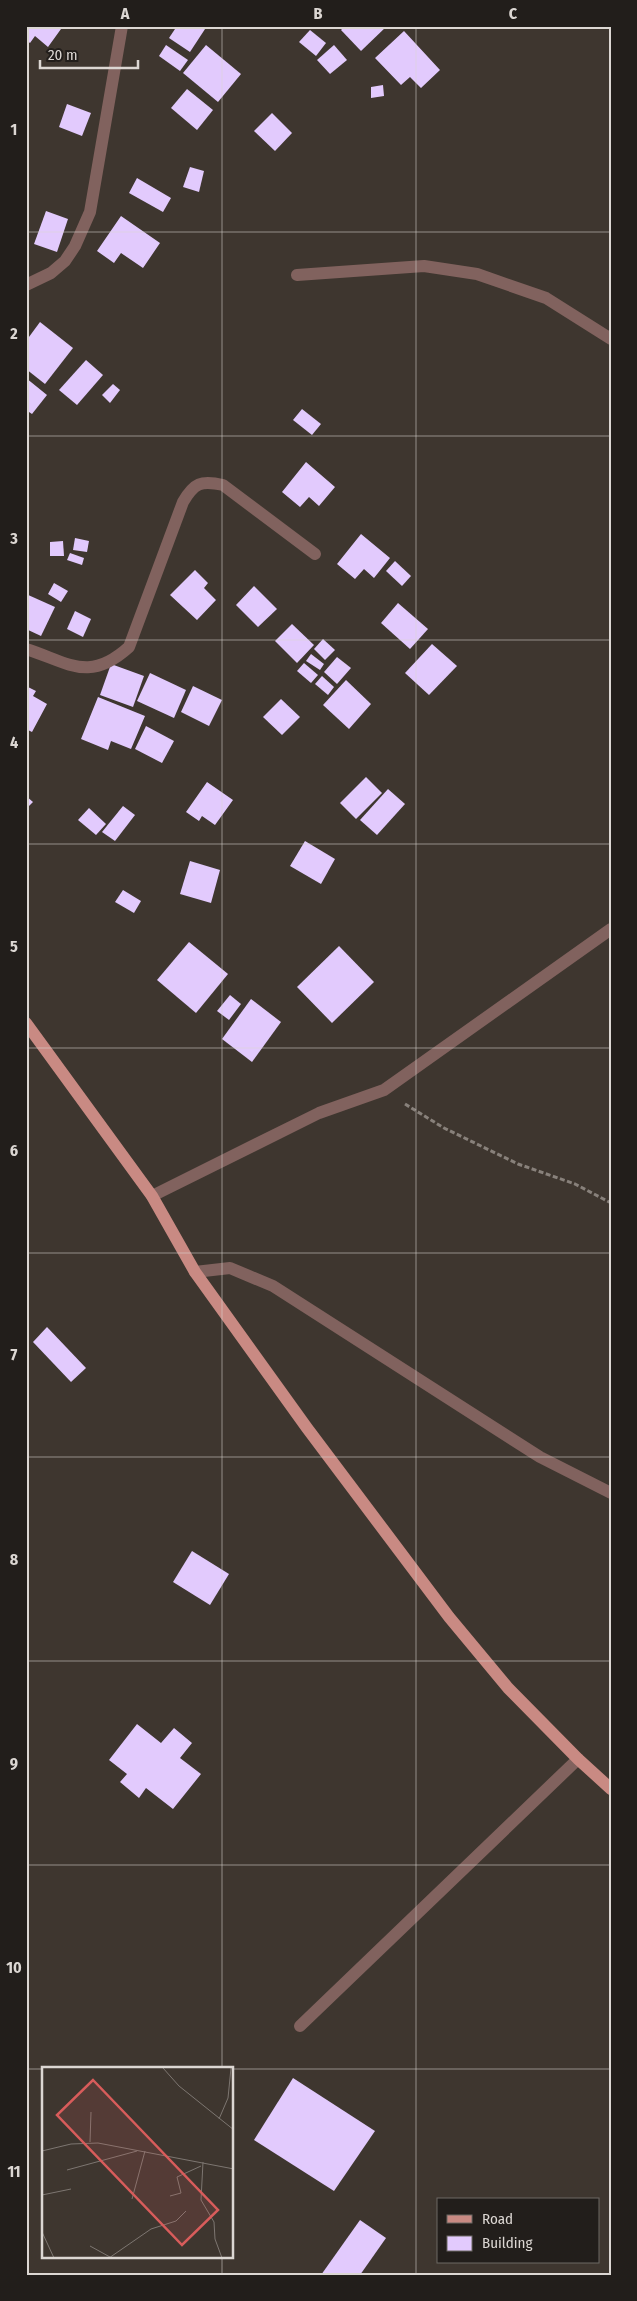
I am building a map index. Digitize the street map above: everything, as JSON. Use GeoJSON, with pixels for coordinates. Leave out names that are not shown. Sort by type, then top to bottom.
{"type":"FeatureCollection","features":[{"type":"Feature","properties":{"kind":"main road"},"geometry":{"type":"LineString","coordinates":[[26,1023],[152,1196],[195,1272],[307,1428],[449,1617],[508,1688],[578,1759],[611,1788]]}},
{"type":"Feature","properties":{"kind":"street"},"geometry":{"type":"LineString","coordinates":[[26,285],[51,274],[65,261],[75,246],[90,212],[122,26]]}},
{"type":"Feature","properties":{"kind":"street"},"geometry":{"type":"LineString","coordinates":[[298,275],[424,266],[477,274],[546,298],[611,339]]}},
{"type":"Feature","properties":{"kind":"street"},"geometry":{"type":"LineString","coordinates":[[26,649],[79,668],[93,669],[116,659],[129,647],[183,502],[191,489],[206,481],[223,485],[315,554]]}},
{"type":"Feature","properties":{"kind":"street"},"geometry":{"type":"LineString","coordinates":[[152,1196],[319,1114],[384,1090],[611,929]]}},
{"type":"Feature","properties":{"kind":"street"},"geometry":{"type":"LineString","coordinates":[[195,1272],[230,1268],[273,1286],[540,1456],[611,1493]]}},
{"type":"Feature","properties":{"kind":"street"},"geometry":{"type":"LineString","coordinates":[[300,2026],[578,1759]]}},
{"type":"Feature","properties":{"kind":"path"},"geometry":{"type":"LineString","coordinates":[[384,1090],[444,1128],[518,1164],[575,1184],[611,1203]]}},
{"type":"Feature","properties":{"kind":"building"},"geometry":{"type":"Polygon","coordinates":[[[26,26],[57,26],[61,29],[48,47],[35,36],[30,43],[26,40],[26,26]]]}},
{"type":"Feature","properties":{"kind":"building"},"geometry":{"type":"Polygon","coordinates":[[[177,26],[207,26],[190,52],[169,38],[177,26]]]}},
{"type":"Feature","properties":{"kind":"building"},"geometry":{"type":"Polygon","coordinates":[[[345,26],[387,26],[361,51],[341,30],[345,26]]]}},
{"type":"Feature","properties":{"kind":"building"},"geometry":{"type":"Polygon","coordinates":[[[310,30],[326,43],[316,56],[299,42],[310,30]]]}},
{"type":"Feature","properties":{"kind":"building"},"geometry":{"type":"Polygon","coordinates":[[[404,31],[440,70],[421,88],[410,77],[401,85],[375,58],[404,31]]]}},
{"type":"Feature","properties":{"kind":"building"},"geometry":{"type":"Polygon","coordinates":[[[166,45],[188,60],[180,71],[159,56],[166,45]]]}},
{"type":"Feature","properties":{"kind":"building"},"geometry":{"type":"Polygon","coordinates":[[[206,45],[241,74],[218,102],[183,73],[206,45]]]}},
{"type":"Feature","properties":{"kind":"building"},"geometry":{"type":"Polygon","coordinates":[[[334,45],[347,60],[330,74],[317,60],[334,45]]]}},
{"type":"Feature","properties":{"kind":"building"},"geometry":{"type":"Polygon","coordinates":[[[383,85],[384,96],[371,98],[371,87],[383,85]]]}},
{"type":"Feature","properties":{"kind":"building"},"geometry":{"type":"Polygon","coordinates":[[[187,89],[213,110],[197,130],[171,108],[187,89]]]}},
{"type":"Feature","properties":{"kind":"building"},"geometry":{"type":"Polygon","coordinates":[[[67,104],[91,113],[82,136],[59,127],[67,104]]]}},
{"type":"Feature","properties":{"kind":"building"},"geometry":{"type":"Polygon","coordinates":[[[272,113],[292,133],[275,151],[254,131],[272,113]]]}},
{"type":"Feature","properties":{"kind":"building"},"geometry":{"type":"Polygon","coordinates":[[[190,167],[204,171],[199,192],[183,187],[190,167]]]}},
{"type":"Feature","properties":{"kind":"building"},"geometry":{"type":"Polygon","coordinates":[[[137,178],[171,198],[163,212],[129,193],[137,178]]]}},
{"type":"Feature","properties":{"kind":"building"},"geometry":{"type":"Polygon","coordinates":[[[46,211],[68,219],[57,252],[34,244],[46,211]]]}},
{"type":"Feature","properties":{"kind":"building"},"geometry":{"type":"Polygon","coordinates":[[[121,216],[160,243],[143,268],[121,253],[114,263],[97,251],[121,216]]]}},
{"type":"Feature","properties":{"kind":"building"},"geometry":{"type":"Polygon","coordinates":[[[40,322],[73,348],[45,384],[26,369],[26,341],[40,322]]]}},
{"type":"Feature","properties":{"kind":"building"},"geometry":{"type":"Polygon","coordinates":[[[86,360],[103,375],[77,405],[59,390],[86,360]]]}},
{"type":"Feature","properties":{"kind":"building"},"geometry":{"type":"Polygon","coordinates":[[[26,378],[47,395],[32,414],[26,410],[26,378]]]}},
{"type":"Feature","properties":{"kind":"building"},"geometry":{"type":"Polygon","coordinates":[[[113,384],[120,390],[110,403],[102,395],[113,384]]]}},
{"type":"Feature","properties":{"kind":"building"},"geometry":{"type":"Polygon","coordinates":[[[302,409],[321,424],[312,435],[293,420],[302,409]]]}},
{"type":"Feature","properties":{"kind":"building"},"geometry":{"type":"Polygon","coordinates":[[[306,462],[335,487],[319,506],[309,497],[300,507],[282,492],[306,462]]]}},
{"type":"Feature","properties":{"kind":"building"},"geometry":{"type":"Polygon","coordinates":[[[361,534],[390,558],[374,578],[364,569],[355,579],[337,564],[361,534]]]}},
{"type":"Feature","properties":{"kind":"building"},"geometry":{"type":"Polygon","coordinates":[[[75,538],[89,541],[87,552],[73,550],[75,538]]]}},
{"type":"Feature","properties":{"kind":"building"},"geometry":{"type":"Polygon","coordinates":[[[63,541],[64,556],[50,556],[50,542],[63,541]]]}},
{"type":"Feature","properties":{"kind":"building"},"geometry":{"type":"Polygon","coordinates":[[[70,553],[84,558],[82,565],[67,560],[70,553]]]}},
{"type":"Feature","properties":{"kind":"building"},"geometry":{"type":"Polygon","coordinates":[[[395,561],[411,576],[402,586],[386,571],[395,561]]]}},
{"type":"Feature","properties":{"kind":"building"},"geometry":{"type":"Polygon","coordinates":[[[195,570],[208,583],[204,588],[216,600],[197,620],[170,595],[195,570]]]}},
{"type":"Feature","properties":{"kind":"building"},"geometry":{"type":"Polygon","coordinates":[[[54,583],[68,591],[61,602],[48,594],[54,583]]]}},
{"type":"Feature","properties":{"kind":"building"},"geometry":{"type":"Polygon","coordinates":[[[254,586],[277,609],[258,627],[236,605],[254,586]]]}},
{"type":"Feature","properties":{"kind":"building"},"geometry":{"type":"Polygon","coordinates":[[[26,594],[55,607],[41,636],[26,629],[26,594]]]}},
{"type":"Feature","properties":{"kind":"building"},"geometry":{"type":"Polygon","coordinates":[[[398,603],[428,629],[410,649],[381,623],[398,603]]]}},
{"type":"Feature","properties":{"kind":"building"},"geometry":{"type":"Polygon","coordinates":[[[75,611],[91,619],[83,637],[67,629],[75,611]]]}},
{"type":"Feature","properties":{"kind":"building"},"geometry":{"type":"Polygon","coordinates":[[[292,624],[314,645],[297,663],[275,641],[292,624]]]}},
{"type":"Feature","properties":{"kind":"building"},"geometry":{"type":"Polygon","coordinates":[[[323,639],[335,650],[325,660],[314,649],[323,639]]]}},
{"type":"Feature","properties":{"kind":"building"},"geometry":{"type":"Polygon","coordinates":[[[432,644],[457,666],[429,695],[405,673],[432,644]]]}},
{"type":"Feature","properties":{"kind":"building"},"geometry":{"type":"Polygon","coordinates":[[[311,654],[324,664],[320,670],[306,661],[311,654]]]}},
{"type":"Feature","properties":{"kind":"building"},"geometry":{"type":"Polygon","coordinates":[[[337,657],[351,668],[337,684],[324,672],[337,657]]]}},
{"type":"Feature","properties":{"kind":"building"},"geometry":{"type":"Polygon","coordinates":[[[304,663],[318,675],[311,683],[297,671],[304,663]]]}},
{"type":"Feature","properties":{"kind":"building"},"geometry":{"type":"Polygon","coordinates":[[[111,664],[144,676],[133,707],[100,695],[111,664]]]}},
{"type":"Feature","properties":{"kind":"building"},"geometry":{"type":"Polygon","coordinates":[[[150,673],[186,690],[174,718],[137,701],[150,673]]]}},
{"type":"Feature","properties":{"kind":"building"},"geometry":{"type":"Polygon","coordinates":[[[322,676],[334,687],[328,695],[315,684],[322,676]]]}},
{"type":"Feature","properties":{"kind":"building"},"geometry":{"type":"Polygon","coordinates":[[[346,680],[371,704],[349,729],[323,705],[346,680]]]}},
{"type":"Feature","properties":{"kind":"building"},"geometry":{"type":"Polygon","coordinates":[[[26,686],[36,691],[33,696],[47,704],[32,732],[26,729],[26,686]]]}},
{"type":"Feature","properties":{"kind":"building"},"geometry":{"type":"Polygon","coordinates":[[[193,686],[222,700],[209,726],[181,712],[193,686]]]}},
{"type":"Feature","properties":{"kind":"building"},"geometry":{"type":"Polygon","coordinates":[[[98,697],[145,716],[131,749],[111,741],[108,750],[81,739],[98,697]]]}},
{"type":"Feature","properties":{"kind":"building"},"geometry":{"type":"Polygon","coordinates":[[[281,699],[300,717],[282,735],[263,717],[281,699]]]}},
{"type":"Feature","properties":{"kind":"building"},"geometry":{"type":"Polygon","coordinates":[[[146,726],[174,741],[162,763],[135,749],[146,726]]]}},
{"type":"Feature","properties":{"kind":"building"},"geometry":{"type":"Polygon","coordinates":[[[366,777],[382,793],[356,819],[340,803],[366,777]]]}},
{"type":"Feature","properties":{"kind":"building"},"geometry":{"type":"Polygon","coordinates":[[[207,782],[233,800],[215,825],[202,816],[199,821],[186,812],[207,782]]]}},
{"type":"Feature","properties":{"kind":"building"},"geometry":{"type":"Polygon","coordinates":[[[388,789],[405,804],[377,835],[360,820],[388,789]]]}},
{"type":"Feature","properties":{"kind":"building"},"geometry":{"type":"Polygon","coordinates":[[[26,796],[33,802],[26,809],[26,796]]]}},
{"type":"Feature","properties":{"kind":"building"},"geometry":{"type":"Polygon","coordinates":[[[123,806],[135,815],[115,841],[102,832],[123,806]]]}},
{"type":"Feature","properties":{"kind":"building"},"geometry":{"type":"Polygon","coordinates":[[[89,808],[106,824],[96,835],[78,820],[89,808]]]}},
{"type":"Feature","properties":{"kind":"building"},"geometry":{"type":"Polygon","coordinates":[[[305,841],[335,859],[321,884],[290,866],[305,841]]]}},
{"type":"Feature","properties":{"kind":"building"},"geometry":{"type":"Polygon","coordinates":[[[190,861],[220,870],[211,903],[180,894],[190,861]]]}},
{"type":"Feature","properties":{"kind":"building"},"geometry":{"type":"Polygon","coordinates":[[[123,890],[141,901],[134,913],[115,902],[123,890]]]}},
{"type":"Feature","properties":{"kind":"building"},"geometry":{"type":"Polygon","coordinates":[[[189,942],[228,974],[196,1013],[157,980],[189,942]]]}},
{"type":"Feature","properties":{"kind":"building"},"geometry":{"type":"Polygon","coordinates":[[[339,946],[374,982],[332,1023],[297,987],[339,946]]]}},
{"type":"Feature","properties":{"kind":"building"},"geometry":{"type":"Polygon","coordinates":[[[230,995],[241,1004],[229,1020],[217,1011],[230,995]]]}},
{"type":"Feature","properties":{"kind":"building"},"geometry":{"type":"Polygon","coordinates":[[[251,999],[281,1022],[252,1062],[222,1039],[251,999]]]}},
{"type":"Feature","properties":{"kind":"building"},"geometry":{"type":"Polygon","coordinates":[[[47,1327],[86,1368],[71,1382],[33,1342],[47,1327]]]}},
{"type":"Feature","properties":{"kind":"building"},"geometry":{"type":"Polygon","coordinates":[[[192,1551],[229,1574],[210,1605],[173,1582],[192,1551]]]}},
{"type":"Feature","properties":{"kind":"building"},"geometry":{"type":"Polygon","coordinates":[[[137,1724],[161,1743],[174,1728],[192,1743],[180,1758],[201,1774],[173,1809],[146,1788],[139,1798],[120,1782],[127,1774],[109,1760],[137,1724]]]}},
{"type":"Feature","properties":{"kind":"building"},"geometry":{"type":"Polygon","coordinates":[[[293,2078],[375,2131],[334,2191],[254,2140],[293,2078]]]}},
{"type":"Feature","properties":{"kind":"building"},"geometry":{"type":"Polygon","coordinates":[[[360,2220],[386,2238],[360,2275],[321,2275],[360,2220]]]}}]}
